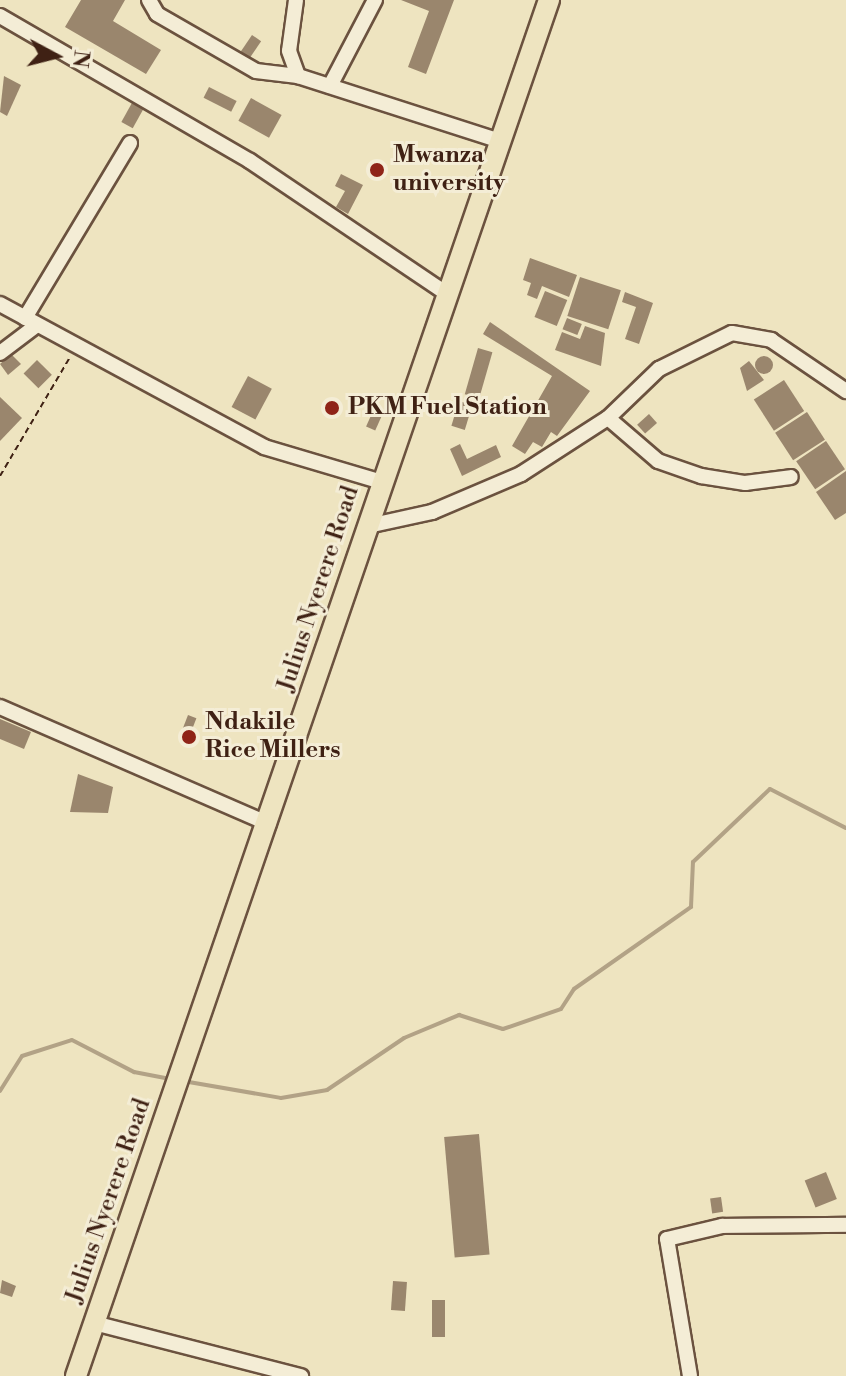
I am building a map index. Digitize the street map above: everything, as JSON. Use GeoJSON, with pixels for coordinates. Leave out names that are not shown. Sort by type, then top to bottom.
{"type":"FeatureCollection","features":[{"type":"Feature","properties":{"kind":"highway","name":"Julius Nyerere Road"},"geometry":{"type":"LineString","coordinates":[[76,1376],[269,824],[382,482],[549,0]]}},
{"type":"Feature","properties":{"kind":"street"},"geometry":{"type":"LineString","coordinates":[[149,0],[157,14],[256,71],[298,76],[500,141]]}},
{"type":"Feature","properties":{"kind":"street"},"geometry":{"type":"LineString","coordinates":[[296,0],[289,51],[298,76]]}},
{"type":"Feature","properties":{"kind":"street"},"geometry":{"type":"LineString","coordinates":[[330,86],[375,0]]}},
{"type":"Feature","properties":{"kind":"street"},"geometry":{"type":"LineString","coordinates":[[0,16],[250,161],[447,294]]}},
{"type":"Feature","properties":{"kind":"street"},"geometry":{"type":"LineString","coordinates":[[0,353],[31,322],[130,143]]}},
{"type":"Feature","properties":{"kind":"street"},"geometry":{"type":"LineString","coordinates":[[0,304],[264,447],[382,482]]}},
{"type":"Feature","properties":{"kind":"street"},"geometry":{"type":"LineString","coordinates":[[368,526],[432,512],[521,474],[608,418],[659,369],[732,333],[771,340],[846,391]]}},
{"type":"Feature","properties":{"kind":"street"},"geometry":{"type":"LineString","coordinates":[[608,418],[658,461],[701,476],[745,483],[791,477]]}},
{"type":"Feature","properties":{"kind":"street"},"geometry":{"type":"LineString","coordinates":[[0,707],[269,824]]}},
{"type":"Feature","properties":{"kind":"street"},"geometry":{"type":"LineString","coordinates":[[690,1376],[667,1239],[722,1226],[846,1225]]}},
{"type":"Feature","properties":{"kind":"street"},"geometry":{"type":"LineString","coordinates":[[94,1323],[301,1376]]}},
{"type":"Feature","properties":{"kind":"path"},"geometry":{"type":"LineString","coordinates":[[0,476],[77,344]]}},
{"type":"Feature","properties":{"kind":"building"},"geometry":{"type":"Polygon","coordinates":[[[81,0],[125,0],[113,21],[161,50],[146,74],[65,27],[81,0]]]}},
{"type":"Feature","properties":{"kind":"building"},"geometry":{"type":"Polygon","coordinates":[[[401,0],[454,0],[426,74],[408,67],[429,11],[401,0]]]}},
{"type":"Feature","properties":{"kind":"building"},"geometry":{"type":"Polygon","coordinates":[[[252,35],[261,41],[250,58],[241,52],[252,35]]]}},
{"type":"Feature","properties":{"kind":"building"},"geometry":{"type":"Polygon","coordinates":[[[4,76],[21,85],[7,116],[0,112],[4,76]]]}},
{"type":"Feature","properties":{"kind":"building"},"geometry":{"type":"Polygon","coordinates":[[[209,87],[237,101],[231,112],[204,98],[209,87]]]}},
{"type":"Feature","properties":{"kind":"building"},"geometry":{"type":"Polygon","coordinates":[[[251,98],[282,115],[269,138],[238,121],[251,98]]]}},
{"type":"Feature","properties":{"kind":"building"},"geometry":{"type":"Polygon","coordinates":[[[133,101],[144,107],[133,128],[121,122],[133,101]]]}},
{"type":"Feature","properties":{"kind":"building"},"geometry":{"type":"Polygon","coordinates":[[[341,174],[363,185],[348,214],[336,207],[345,191],[335,186],[341,174]]]}},
{"type":"Feature","properties":{"kind":"building"},"geometry":{"type":"Polygon","coordinates":[[[530,258],[577,275],[569,297],[542,286],[537,299],[527,295],[531,283],[523,280],[530,258]]]}},
{"type":"Feature","properties":{"kind":"building"},"geometry":{"type":"Polygon","coordinates":[[[580,277],[621,290],[608,329],[567,316],[580,277]]]}},
{"type":"Feature","properties":{"kind":"building"},"geometry":{"type":"Polygon","coordinates":[[[545,291],[567,300],[557,326],[535,317],[545,291]]]}},
{"type":"Feature","properties":{"kind":"building"},"geometry":{"type":"Polygon","coordinates":[[[625,292],[653,303],[639,344],[625,339],[636,307],[622,302],[625,292]]]}},
{"type":"Feature","properties":{"kind":"building"},"geometry":{"type":"Polygon","coordinates":[[[567,318],[582,324],[577,335],[563,329],[567,318]]]}},
{"type":"Feature","properties":{"kind":"building"},"geometry":{"type":"Polygon","coordinates":[[[490,322],[590,391],[557,436],[551,432],[542,447],[533,442],[525,454],[512,446],[552,376],[483,334],[490,322]]]}},
{"type":"Feature","properties":{"kind":"building"},"geometry":{"type":"Polygon","coordinates":[[[585,326],[605,333],[601,366],[555,350],[562,332],[580,339],[585,326]]]}},
{"type":"Feature","properties":{"kind":"building"},"geometry":{"type":"Polygon","coordinates":[[[478,348],[492,352],[479,398],[465,394],[478,348]]]}},
{"type":"Feature","properties":{"kind":"building"},"geometry":{"type":"Polygon","coordinates":[[[11,354],[21,364],[8,375],[0,364],[11,354]]]}},
{"type":"Feature","properties":{"kind":"building"},"geometry":{"type":"Polygon","coordinates":[[[760,356],[768,356],[773,365],[771,372],[760,374],[755,369],[755,361],[760,356]]]}},
{"type":"Feature","properties":{"kind":"building"},"geometry":{"type":"Polygon","coordinates":[[[37,360],[52,375],[38,388],[24,373],[37,360]]]}},
{"type":"Feature","properties":{"kind":"building"},"geometry":{"type":"Polygon","coordinates":[[[749,361],[764,380],[747,391],[740,368],[749,361]]]}},
{"type":"Feature","properties":{"kind":"building"},"geometry":{"type":"Polygon","coordinates":[[[248,376],[272,389],[255,420],[232,407],[248,376]]]}},
{"type":"Feature","properties":{"kind":"building"},"geometry":{"type":"Polygon","coordinates":[[[784,380],[804,411],[774,431],[754,400],[784,380]]]}},
{"type":"Feature","properties":{"kind":"building"},"geometry":{"type":"Polygon","coordinates":[[[0,397],[22,418],[0,441],[0,397]]]}},
{"type":"Feature","properties":{"kind":"building"},"geometry":{"type":"Polygon","coordinates":[[[459,401],[472,405],[465,430],[451,426],[459,401]]]}},
{"type":"Feature","properties":{"kind":"building"},"geometry":{"type":"Polygon","coordinates":[[[373,411],[382,415],[375,431],[366,427],[373,411]]]}},
{"type":"Feature","properties":{"kind":"building"},"geometry":{"type":"Polygon","coordinates":[[[807,412],[825,440],[793,460],[775,433],[807,412]]]}},
{"type":"Feature","properties":{"kind":"building"},"geometry":{"type":"Polygon","coordinates":[[[649,414],[657,423],[645,434],[637,425],[649,414]]]}},
{"type":"Feature","properties":{"kind":"building"},"geometry":{"type":"Polygon","coordinates":[[[826,441],[845,469],[815,489],[796,461],[826,441]]]}},
{"type":"Feature","properties":{"kind":"building"},"geometry":{"type":"Polygon","coordinates":[[[460,444],[467,459],[496,445],[501,457],[462,476],[450,449],[460,444]]]}},
{"type":"Feature","properties":{"kind":"building"},"geometry":{"type":"Polygon","coordinates":[[[846,471],[846,513],[835,520],[816,492],[846,471]]]}},
{"type":"Feature","properties":{"kind":"building"},"geometry":{"type":"Polygon","coordinates":[[[188,715],[196,718],[189,738],[180,735],[188,715]]]}},
{"type":"Feature","properties":{"kind":"building"},"geometry":{"type":"Polygon","coordinates":[[[0,719],[31,732],[24,749],[0,739],[0,719]]]}},
{"type":"Feature","properties":{"kind":"building"},"geometry":{"type":"Polygon","coordinates":[[[78,774],[113,787],[108,813],[70,812],[78,774]]]}},
{"type":"Feature","properties":{"kind":"building"},"geometry":{"type":"Polygon","coordinates":[[[479,1134],[490,1255],[455,1258],[444,1137],[479,1134]]]}},
{"type":"Feature","properties":{"kind":"building"},"geometry":{"type":"Polygon","coordinates":[[[826,1172],[837,1199],[816,1208],[805,1181],[826,1172]]]}},
{"type":"Feature","properties":{"kind":"building"},"geometry":{"type":"Polygon","coordinates":[[[721,1197],[723,1212],[712,1213],[710,1199],[721,1197]]]}},
{"type":"Feature","properties":{"kind":"building"},"geometry":{"type":"Polygon","coordinates":[[[2,1280],[16,1286],[12,1297],[0,1293],[2,1280]]]}},
{"type":"Feature","properties":{"kind":"building"},"geometry":{"type":"Polygon","coordinates":[[[393,1281],[407,1282],[405,1311],[391,1310],[393,1281]]]}},
{"type":"Feature","properties":{"kind":"building"},"geometry":{"type":"Polygon","coordinates":[[[432,1300],[445,1300],[445,1337],[432,1337],[432,1300]]]}},
{"type":"Feature","properties":{"kind":"waterway"},"geometry":{"type":"LineString","coordinates":[[183,1081],[281,1098],[327,1090],[404,1038],[459,1015],[503,1029],[561,1009],[574,989],[691,907],[693,862],[770,789],[846,828]]}},
{"type":"Feature","properties":{"kind":"waterway"},"geometry":{"type":"LineString","coordinates":[[0,1091],[22,1056],[72,1040],[134,1072],[170,1079]]}},
{"type":"Feature","properties":{"kind":"place","name":"Mwanza university"},"geometry":{"type":"Point","coordinates":[377,170]}},
{"type":"Feature","properties":{"kind":"place","name":"PKM Fuel Station"},"geometry":{"type":"Point","coordinates":[332,408]}},
{"type":"Feature","properties":{"kind":"place","name":"Ndakile Rice Millers"},"geometry":{"type":"Point","coordinates":[189,737]}}]}
